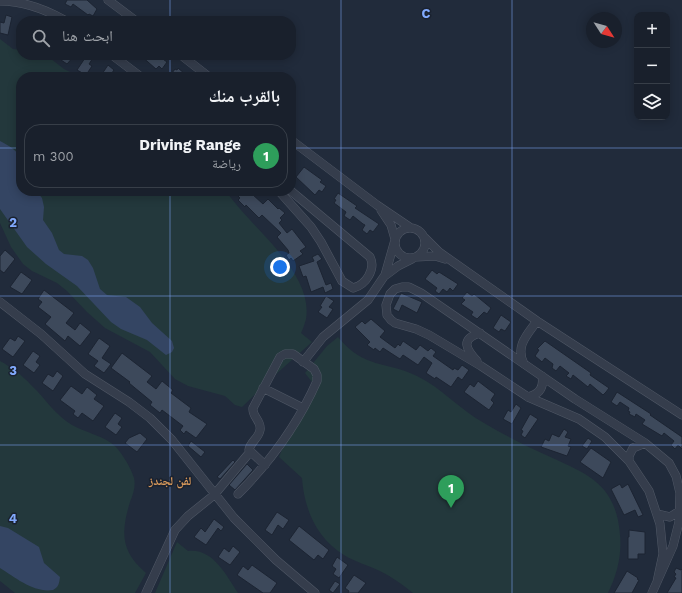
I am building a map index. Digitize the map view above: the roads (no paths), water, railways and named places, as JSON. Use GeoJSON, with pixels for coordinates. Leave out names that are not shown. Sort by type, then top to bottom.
{"type":"FeatureCollection","features":[{"type":"Feature","properties":{"kind":"street"},"geometry":{"type":"LineString","coordinates":[[108,0],[129,16]]}},
{"type":"Feature","properties":{"kind":"street"},"geometry":{"type":"LineString","coordinates":[[0,1],[23,3],[38,7],[56,16]]}},
{"type":"Feature","properties":{"kind":"street"},"geometry":{"type":"LineString","coordinates":[[119,60],[134,72]]}},
{"type":"Feature","properties":{"kind":"street"},"geometry":{"type":"LineString","coordinates":[[187,60],[202,72]]}},
{"type":"Feature","properties":{"kind":"street"},"geometry":{"type":"LineString","coordinates":[[296,144],[377,205],[411,228],[420,231],[439,252],[537,321],[682,414]]}},
{"type":"Feature","properties":{"kind":"street"},"geometry":{"type":"LineString","coordinates":[[283,196],[311,227],[321,242],[342,281],[353,288],[360,285],[367,277],[373,266],[370,257],[296,195]]}},
{"type":"Feature","properties":{"kind":"street"},"geometry":{"type":"LineString","coordinates":[[377,205],[388,219],[395,239],[395,248],[400,255],[414,258],[434,256],[454,262]]}},
{"type":"Feature","properties":{"kind":"street"},"geometry":{"type":"LineString","coordinates":[[303,362],[323,337],[368,300],[385,275],[395,239],[400,231],[411,228]]}},
{"type":"Feature","properties":{"kind":"street"},"geometry":{"type":"LineString","coordinates":[[385,275],[414,258],[424,249],[425,238]]}},
{"type":"Feature","properties":{"kind":"street"},"geometry":{"type":"LineString","coordinates":[[652,593],[662,575],[673,546],[681,510],[680,480],[673,468],[664,458],[645,443],[501,349],[480,333],[420,293],[408,287],[395,289],[390,294],[386,305],[387,315],[395,323],[423,332],[481,366],[528,397],[564,412],[592,427],[613,444],[629,461],[649,491],[662,534],[663,554],[657,582]]}},
{"type":"Feature","properties":{"kind":"street"},"geometry":{"type":"LineString","coordinates":[[0,302],[41,334],[85,374],[130,402],[150,418],[172,440],[214,495],[276,560],[315,593]]}},
{"type":"Feature","properties":{"kind":"street"},"geometry":{"type":"LineString","coordinates":[[524,364],[520,355],[520,345],[537,321]]}},
{"type":"Feature","properties":{"kind":"street"},"geometry":{"type":"LineString","coordinates":[[480,333],[470,337],[467,347],[481,366]]}},
{"type":"Feature","properties":{"kind":"street"},"geometry":{"type":"LineString","coordinates":[[501,349],[520,345]]}},
{"type":"Feature","properties":{"kind":"street"},"geometry":{"type":"LineString","coordinates":[[146,593],[175,530],[188,516],[214,495],[250,452],[249,447],[260,429],[259,422],[253,414],[252,408],[282,355],[290,353],[316,372],[318,378],[288,434],[266,464],[238,494]]}},
{"type":"Feature","properties":{"kind":"street"},"geometry":{"type":"LineString","coordinates":[[528,397],[539,392],[543,384],[542,376]]}},
{"type":"Feature","properties":{"kind":"street"},"geometry":{"type":"LineString","coordinates":[[263,388],[303,408]]}},
{"type":"Feature","properties":{"kind":"street"},"geometry":{"type":"LineString","coordinates":[[629,461],[630,452],[633,448],[636,445],[645,443]]}},
{"type":"Feature","properties":{"kind":"street"},"geometry":{"type":"LineString","coordinates":[[250,452],[266,464]]}},
{"type":"Feature","properties":{"kind":"street"},"geometry":{"type":"LineString","coordinates":[[673,468],[682,469]]}},
{"type":"Feature","properties":{"kind":"street"},"geometry":{"type":"LineString","coordinates":[[657,514],[670,517],[681,510]]}},
{"type":"Feature","properties":{"kind":"water"},"geometry":{"type":"Polygon","coordinates":[[[0,141],[16,152],[16,196],[40,196],[42,198],[44,207],[43,220],[52,233],[59,250],[64,254],[82,256],[88,260],[93,268],[100,289],[107,295],[126,297],[140,307],[152,323],[172,341],[174,348],[172,352],[166,355],[147,340],[121,329],[111,322],[77,286],[46,264],[27,247],[0,209],[0,141]]]}},
{"type":"Feature","properties":{"kind":"water"},"geometry":{"type":"Polygon","coordinates":[[[0,526],[8,528],[39,547],[44,563],[60,577],[56,588],[53,590],[46,590],[32,587],[0,568],[0,526]]]}},
{"type":"Feature","properties":{"kind":"place","name":"Driving Range"},"geometry":{"type":"Point","coordinates":[451,508]}},
{"type":"Feature","properties":{"kind":"district","name":"لفن لجندز"},"geometry":{"type":"Point","coordinates":[170,481]}}]}
